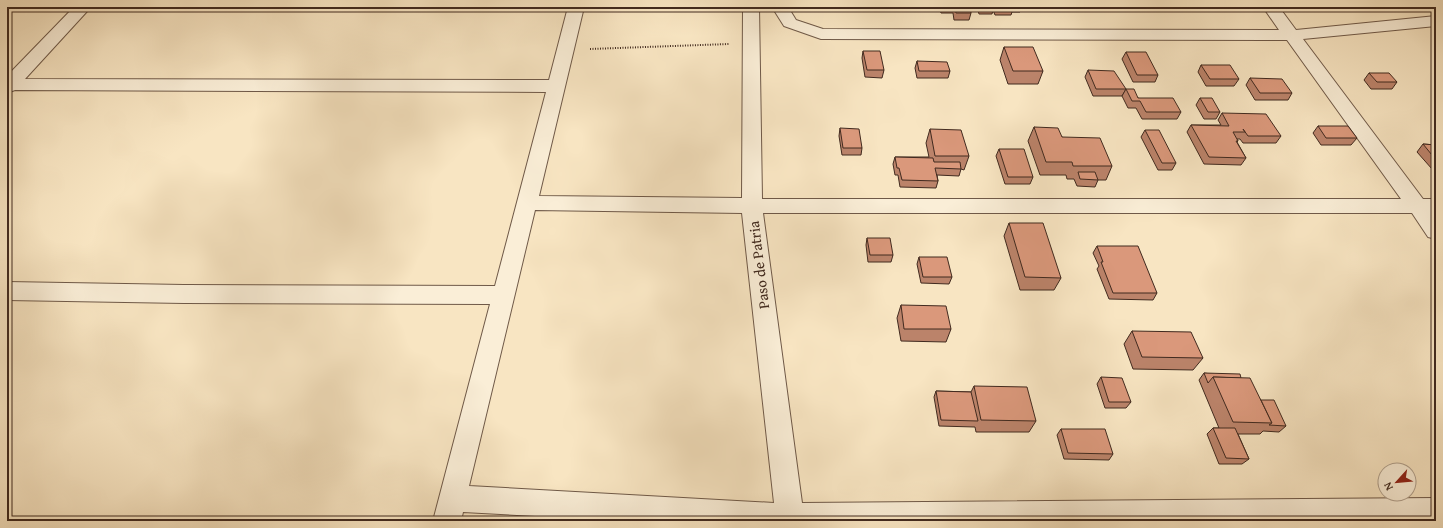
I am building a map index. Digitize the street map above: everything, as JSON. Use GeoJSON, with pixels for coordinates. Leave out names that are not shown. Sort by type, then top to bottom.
{"type":"FeatureCollection","features":[{"type":"Feature","properties":{"kind":"street"},"geometry":{"type":"LineString","coordinates":[[8,85],[83,7]]}},
{"type":"Feature","properties":{"kind":"street"},"geometry":{"type":"LineString","coordinates":[[576,7],[450,510],[789,519],[1436,511]]}},
{"type":"Feature","properties":{"kind":"street","name":"Paso de Patria"},"geometry":{"type":"LineString","coordinates":[[751,7],[752,206],[789,519]]}},
{"type":"Feature","properties":{"kind":"street"},"geometry":{"type":"LineString","coordinates":[[780,7],[790,23],[821,34],[1292,35],[1436,21]]}},
{"type":"Feature","properties":{"kind":"street"},"geometry":{"type":"LineString","coordinates":[[1271,7],[1427,205],[1436,231]]}},
{"type":"Feature","properties":{"kind":"street"},"geometry":{"type":"LineString","coordinates":[[8,85],[556,86]]}},
{"type":"Feature","properties":{"kind":"street"},"geometry":{"type":"LineString","coordinates":[[527,203],[752,206],[1427,205]]}},
{"type":"Feature","properties":{"kind":"street"},"geometry":{"type":"LineString","coordinates":[[7,291],[184,294],[503,295]]}},
{"type":"Feature","properties":{"kind":"path"},"geometry":{"type":"LineString","coordinates":[[565,50],[751,43]]}},
{"type":"Feature","properties":{"kind":"building"},"geometry":{"type":"Polygon","coordinates":[[[955,7],[969,7],[971,13],[956,13],[955,7]]]}},
{"type":"Feature","properties":{"kind":"building"},"geometry":{"type":"Polygon","coordinates":[[[1012,7],[1013,8],[997,8],[1012,7]]]}},
{"type":"Feature","properties":{"kind":"building"},"geometry":{"type":"Polygon","coordinates":[[[1004,47],[1033,47],[1043,71],[1013,71],[1004,47]]]}},
{"type":"Feature","properties":{"kind":"building"},"geometry":{"type":"Polygon","coordinates":[[[863,51],[880,51],[884,70],[867,70],[863,51]]]}},
{"type":"Feature","properties":{"kind":"building"},"geometry":{"type":"Polygon","coordinates":[[[1126,52],[1146,52],[1158,75],[1137,75],[1126,52]]]}},
{"type":"Feature","properties":{"kind":"building"},"geometry":{"type":"Polygon","coordinates":[[[917,61],[947,62],[950,71],[919,71],[917,61]]]}},
{"type":"Feature","properties":{"kind":"building"},"geometry":{"type":"Polygon","coordinates":[[[1201,65],[1230,65],[1239,79],[1210,79],[1201,65]]]}},
{"type":"Feature","properties":{"kind":"building"},"geometry":{"type":"Polygon","coordinates":[[[1088,70],[1114,71],[1126,89],[1096,89],[1088,70]]]}},
{"type":"Feature","properties":{"kind":"building"},"geometry":{"type":"Polygon","coordinates":[[[1369,73],[1389,73],[1397,82],[1377,82],[1369,73]]]}},
{"type":"Feature","properties":{"kind":"building"},"geometry":{"type":"Polygon","coordinates":[[[1250,78],[1282,79],[1292,93],[1260,93],[1250,78]]]}},
{"type":"Feature","properties":{"kind":"building"},"geometry":{"type":"Polygon","coordinates":[[[1126,89],[1134,89],[1138,98],[1173,98],[1181,112],[1146,112],[1140,101],[1132,101],[1126,89]]]}},
{"type":"Feature","properties":{"kind":"building"},"geometry":{"type":"Polygon","coordinates":[[[1200,98],[1212,98],[1220,112],[1208,112],[1200,98]]]}},
{"type":"Feature","properties":{"kind":"building"},"geometry":{"type":"Polygon","coordinates":[[[1222,113],[1266,114],[1281,136],[1248,136],[1243,129],[1245,132],[1233,132],[1238,141],[1236,141],[1246,158],[1209,157],[1191,125],[1229,126],[1222,113]]]}},
{"type":"Feature","properties":{"kind":"building"},"geometry":{"type":"Polygon","coordinates":[[[1318,126],[1348,126],[1357,138],[1326,138],[1318,126]]]}},
{"type":"Feature","properties":{"kind":"building"},"geometry":{"type":"Polygon","coordinates":[[[1034,127],[1058,128],[1062,137],[1100,138],[1112,166],[1073,166],[1072,162],[1046,162],[1034,127]]]}},
{"type":"Feature","properties":{"kind":"building"},"geometry":{"type":"Polygon","coordinates":[[[840,128],[859,129],[862,148],[843,148],[840,128]]]}},
{"type":"Feature","properties":{"kind":"building"},"geometry":{"type":"Polygon","coordinates":[[[930,129],[961,130],[969,156],[935,156],[930,129]]]}},
{"type":"Feature","properties":{"kind":"building"},"geometry":{"type":"Polygon","coordinates":[[[1145,130],[1159,130],[1176,163],[1162,163],[1145,130]]]}},
{"type":"Feature","properties":{"kind":"building"},"geometry":{"type":"Polygon","coordinates":[[[1423,144],[1436,145],[1436,160],[1423,144]]]}},
{"type":"Feature","properties":{"kind":"building"},"geometry":{"type":"Polygon","coordinates":[[[999,149],[1024,149],[1033,177],[1008,177],[999,149]]]}},
{"type":"Feature","properties":{"kind":"building"},"geometry":{"type":"Polygon","coordinates":[[[895,157],[933,158],[934,162],[960,162],[961,169],[935,168],[938,181],[902,180],[899,168],[897,168],[895,157]]]}},
{"type":"Feature","properties":{"kind":"building"},"geometry":{"type":"Polygon","coordinates":[[[1078,172],[1095,172],[1098,180],[1080,179],[1078,172]]]}},
{"type":"Feature","properties":{"kind":"building"},"geometry":{"type":"Polygon","coordinates":[[[1009,223],[1043,223],[1061,278],[1025,277],[1009,223]]]}},
{"type":"Feature","properties":{"kind":"building"},"geometry":{"type":"Polygon","coordinates":[[[867,238],[890,238],[893,255],[870,255],[867,238]]]}},
{"type":"Feature","properties":{"kind":"building"},"geometry":{"type":"Polygon","coordinates":[[[1097,246],[1138,246],[1157,293],[1113,293],[1101,262],[1103,262],[1097,246]]]}},
{"type":"Feature","properties":{"kind":"building"},"geometry":{"type":"Polygon","coordinates":[[[919,257],[947,257],[952,277],[923,277],[919,257]]]}},
{"type":"Feature","properties":{"kind":"building"},"geometry":{"type":"Polygon","coordinates":[[[901,305],[946,306],[951,329],[904,329],[901,305]]]}},
{"type":"Feature","properties":{"kind":"building"},"geometry":{"type":"Polygon","coordinates":[[[1132,331],[1191,332],[1203,358],[1142,357],[1132,331]]]}},
{"type":"Feature","properties":{"kind":"building"},"geometry":{"type":"Polygon","coordinates":[[[1204,373],[1240,374],[1241,378],[1213,377],[1208,383],[1204,373]]]}},
{"type":"Feature","properties":{"kind":"building"},"geometry":{"type":"Polygon","coordinates":[[[1101,377],[1122,378],[1131,402],[1109,402],[1101,377]]]}},
{"type":"Feature","properties":{"kind":"building"},"geometry":{"type":"Polygon","coordinates":[[[1213,377],[1250,378],[1272,423],[1233,422],[1213,377]]]}},
{"type":"Feature","properties":{"kind":"building"},"geometry":{"type":"Polygon","coordinates":[[[974,386],[1027,387],[1036,421],[981,420],[974,386]]]}},
{"type":"Feature","properties":{"kind":"building"},"geometry":{"type":"Polygon","coordinates":[[[936,391],[971,392],[978,421],[941,420],[936,391]]]}},
{"type":"Feature","properties":{"kind":"building"},"geometry":{"type":"Polygon","coordinates":[[[1261,400],[1274,400],[1286,426],[1269,425],[1272,423],[1261,400]]]}},
{"type":"Feature","properties":{"kind":"building"},"geometry":{"type":"Polygon","coordinates":[[[1213,428],[1235,428],[1249,459],[1226,458],[1213,428]]]}},
{"type":"Feature","properties":{"kind":"building"},"geometry":{"type":"Polygon","coordinates":[[[1061,429],[1105,429],[1113,454],[1068,453],[1061,429]]]}}]}
